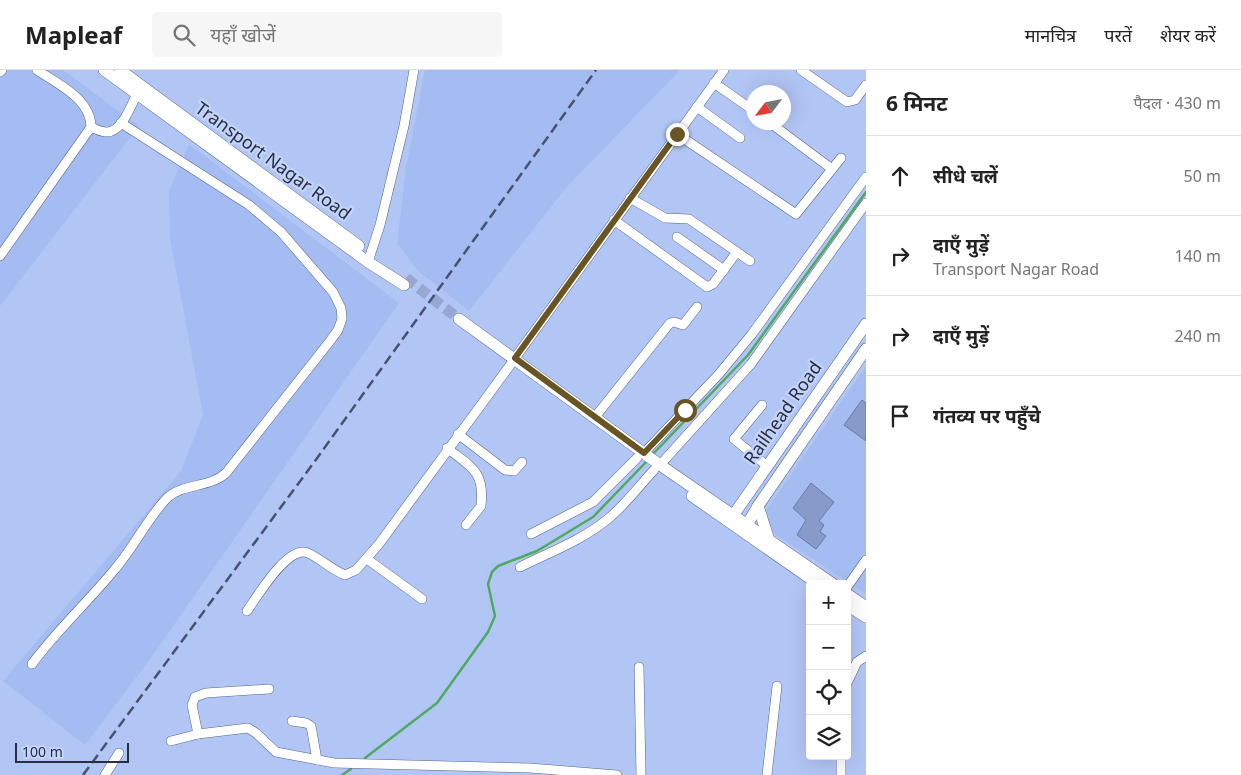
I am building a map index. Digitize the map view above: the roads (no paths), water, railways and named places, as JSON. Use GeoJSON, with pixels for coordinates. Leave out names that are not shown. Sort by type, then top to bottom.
{"type":"FeatureCollection","features":[{"type":"Feature","properties":{"kind":"main road","name":"Transport Nagar Road"},"geometry":{"type":"LineString","coordinates":[[104,70],[405,282]]}},
{"type":"Feature","properties":{"kind":"main road","name":"Transport Nagar Road"},"geometry":{"type":"LineString","coordinates":[[120,70],[370,258]]}},
{"type":"Feature","properties":{"kind":"main road"},"geometry":{"type":"LineString","coordinates":[[458,321],[642,457],[745,528],[813,580]]}},
{"type":"Feature","properties":{"kind":"main road","name":"Railhead Road"},"geometry":{"type":"LineString","coordinates":[[731,518],[866,324]]}},
{"type":"Feature","properties":{"kind":"main road","name":"Railhead Road"},"geometry":{"type":"LineString","coordinates":[[745,528],[758,506],[866,349]]}},
{"type":"Feature","properties":{"kind":"main road"},"geometry":{"type":"LineString","coordinates":[[513,361],[595,417],[642,457]]}},
{"type":"Feature","properties":{"kind":"main road"},"geometry":{"type":"LineString","coordinates":[[656,467],[720,506],[731,518]]}},
{"type":"Feature","properties":{"kind":"main road"},"geometry":{"type":"LineString","coordinates":[[720,506],[744,499]]}},
{"type":"Feature","properties":{"kind":"main road"},"geometry":{"type":"LineString","coordinates":[[758,506],[768,537]]}},
{"type":"Feature","properties":{"kind":"main road"},"geometry":{"type":"LineString","coordinates":[[745,528],[768,537],[827,580]]}},
{"type":"Feature","properties":{"kind":"main road"},"geometry":{"type":"LineString","coordinates":[[851,597],[866,607]]}},
{"type":"Feature","properties":{"kind":"main road"},"geometry":{"type":"LineString","coordinates":[[851,607],[866,617]]}},
{"type":"Feature","properties":{"kind":"street"},"geometry":{"type":"LineString","coordinates":[[0,256],[90,127],[91,117],[80,101],[37,70]]}},
{"type":"Feature","properties":{"kind":"street"},"geometry":{"type":"LineString","coordinates":[[370,258],[404,126],[414,70]]}},
{"type":"Feature","properties":{"kind":"street"},"geometry":{"type":"LineString","coordinates":[[247,611],[275,573],[291,556],[298,553],[308,553],[345,575],[352,574],[367,559],[724,70]]}},
{"type":"Feature","properties":{"kind":"street"},"geometry":{"type":"LineString","coordinates":[[801,70],[847,102],[852,103],[866,85]]}},
{"type":"Feature","properties":{"kind":"street"},"geometry":{"type":"LineString","coordinates":[[714,83],[746,105]]}},
{"type":"Feature","properties":{"kind":"street"},"geometry":{"type":"LineString","coordinates":[[90,127],[106,132],[121,124],[137,94]]}},
{"type":"Feature","properties":{"kind":"street"},"geometry":{"type":"LineString","coordinates":[[696,108],[740,138]]}},
{"type":"Feature","properties":{"kind":"street"},"geometry":{"type":"LineString","coordinates":[[32,664],[74,612],[114,570],[167,499],[181,490],[220,479],[226,473],[330,342],[338,330],[342,319],[341,308],[333,292],[306,258],[260,213],[121,124]]}},
{"type":"Feature","properties":{"kind":"street"},"geometry":{"type":"LineString","coordinates":[[780,130],[832,169]]}},
{"type":"Feature","properties":{"kind":"street"},"geometry":{"type":"LineString","coordinates":[[677,134],[796,214],[841,158]]}},
{"type":"Feature","properties":{"kind":"street"},"geometry":{"type":"LineString","coordinates":[[531,534],[593,502],[642,457],[719,374],[752,334],[866,177]]}},
{"type":"Feature","properties":{"kind":"street"},"geometry":{"type":"LineString","coordinates":[[630,198],[665,218],[689,219],[750,261]]}},
{"type":"Feature","properties":{"kind":"street"},"geometry":{"type":"LineString","coordinates":[[520,567],[580,537],[610,518],[750,364],[866,203]]}},
{"type":"Feature","properties":{"kind":"street"},"geometry":{"type":"LineString","coordinates":[[614,220],[704,286],[713,284],[737,252]]}},
{"type":"Feature","properties":{"kind":"street"},"geometry":{"type":"LineString","coordinates":[[677,237],[724,270]]}},
{"type":"Feature","properties":{"kind":"street"},"geometry":{"type":"LineString","coordinates":[[595,417],[670,323],[674,322],[684,325],[697,307]]}},
{"type":"Feature","properties":{"kind":"street"},"geometry":{"type":"LineString","coordinates":[[762,406],[734,439],[767,466]]}},
{"type":"Feature","properties":{"kind":"street"},"geometry":{"type":"LineString","coordinates":[[458,434],[505,470],[514,471],[522,462]]}},
{"type":"Feature","properties":{"kind":"street"},"geometry":{"type":"LineString","coordinates":[[447,448],[476,471],[480,477],[481,506],[466,525]]}},
{"type":"Feature","properties":{"kind":"street"},"geometry":{"type":"LineString","coordinates":[[367,559],[422,598]]}},
{"type":"Feature","properties":{"kind":"street"},"geometry":{"type":"LineString","coordinates":[[851,581],[866,560]]}},
{"type":"Feature","properties":{"kind":"street"},"geometry":{"type":"LineString","coordinates":[[851,675],[857,662],[866,656]]}},
{"type":"Feature","properties":{"kind":"street"},"geometry":{"type":"LineString","coordinates":[[638,667],[641,775]]}},
{"type":"Feature","properties":{"kind":"street"},"geometry":{"type":"LineString","coordinates":[[767,775],[777,686]]}},
{"type":"Feature","properties":{"kind":"street"},"geometry":{"type":"LineString","coordinates":[[198,734],[192,705],[195,697],[206,693],[269,688]]}},
{"type":"Feature","properties":{"kind":"street"},"geometry":{"type":"LineString","coordinates":[[292,721],[306,722],[311,726],[316,760]]}},
{"type":"Feature","properties":{"kind":"street"},"geometry":{"type":"LineString","coordinates":[[171,741],[198,734],[248,728],[276,752],[334,763],[530,768],[575,774],[617,775]]}},
{"type":"Feature","properties":{"kind":"street"},"geometry":{"type":"LineString","coordinates":[[105,775],[119,753]]}},
{"type":"Feature","properties":{"kind":"street"},"geometry":{"type":"LineString","coordinates":[[840,760],[841,775]]}},
{"type":"Feature","properties":{"kind":"waterway"},"geometry":{"type":"LineString","coordinates":[[653,454],[748,355],[866,192]]}},
{"type":"Feature","properties":{"kind":"waterway"},"geometry":{"type":"LineString","coordinates":[[365,758],[437,703],[488,632],[495,616],[488,584],[492,572],[498,566],[537,551],[593,517],[648,460]]}},
{"type":"Feature","properties":{"kind":"waterway"},"geometry":{"type":"LineString","coordinates":[[342,775],[351,769]]}},
{"type":"Feature","properties":{"kind":"tunnel"},"geometry":{"type":"LineString","coordinates":[[406,278],[459,319]]}},
{"type":"Feature","properties":{"kind":"railway"},"geometry":{"type":"LineString","coordinates":[[83,775],[315,461],[596,70]]}}]}
